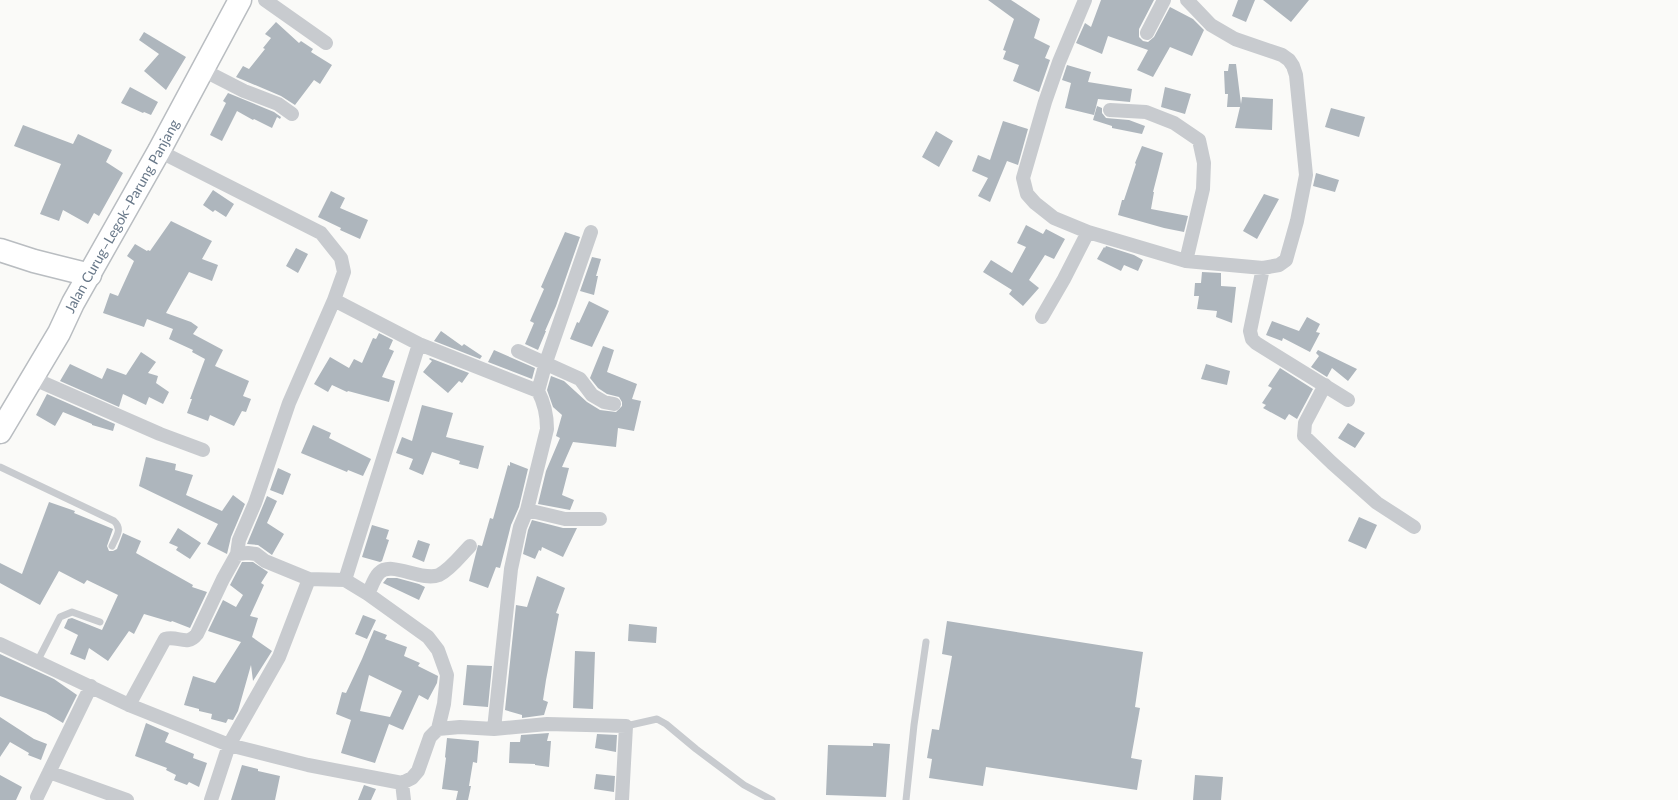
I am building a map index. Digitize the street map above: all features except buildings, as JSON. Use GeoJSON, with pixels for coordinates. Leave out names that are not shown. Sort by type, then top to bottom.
{"type":"FeatureCollection","features":[{"type":"Feature","properties":{"kind":"main road","name":"Jalan Curug–Legok–Parung Panjang"},"geometry":{"type":"LineString","coordinates":[[0,432],[159,152],[240,0]]}},
{"type":"Feature","properties":{"kind":"main road"},"geometry":{"type":"LineString","coordinates":[[0,250],[90,275]]}},
{"type":"Feature","properties":{"kind":"street"},"geometry":{"type":"LineString","coordinates":[[265,0],[326,43]]}},
{"type":"Feature","properties":{"kind":"street"},"geometry":{"type":"LineString","coordinates":[[1085,0],[1045,102],[1023,178],[1027,194],[1054,218],[1088,232],[1186,262],[1263,268],[1279,265],[1286,260],[1297,221],[1306,175],[1296,75],[1293,66],[1282,55],[1235,38],[1211,25],[1187,0]]}},
{"type":"Feature","properties":{"kind":"street"},"geometry":{"type":"LineString","coordinates":[[1147,33],[1164,0]]}},
{"type":"Feature","properties":{"kind":"street"},"geometry":{"type":"LineString","coordinates":[[204,70],[244,91],[278,104],[292,114]]}},
{"type":"Feature","properties":{"kind":"street"},"geometry":{"type":"LineString","coordinates":[[1110,110],[1146,112],[1174,122],[1199,140],[1204,163],[1202,189],[1186,262]]}},
{"type":"Feature","properties":{"kind":"street"},"geometry":{"type":"LineString","coordinates":[[129,705],[165,639],[173,638],[188,641],[197,634],[237,554],[240,540],[255,503],[289,403],[334,300],[344,272],[341,258],[321,233],[159,152]]}},
{"type":"Feature","properties":{"kind":"street"},"geometry":{"type":"LineString","coordinates":[[494,729],[511,569],[520,527],[527,510],[547,429],[547,416],[538,391],[546,362],[592,232]]}},
{"type":"Feature","properties":{"kind":"street"},"geometry":{"type":"LineString","coordinates":[[1042,317],[1088,232]]}},
{"type":"Feature","properties":{"kind":"street"},"geometry":{"type":"LineString","coordinates":[[1263,268],[1250,331],[1252,339],[1348,400]]}},
{"type":"Feature","properties":{"kind":"street"},"geometry":{"type":"LineString","coordinates":[[334,300],[419,344],[538,391]]}},
{"type":"Feature","properties":{"kind":"street"},"geometry":{"type":"LineString","coordinates":[[345,580],[419,344]]}},
{"type":"Feature","properties":{"kind":"street"},"geometry":{"type":"LineString","coordinates":[[518,351],[580,378],[592,395],[604,402],[614,404]]}},
{"type":"Feature","properties":{"kind":"street"},"geometry":{"type":"LineString","coordinates":[[32,378],[160,434],[203,450]]}},
{"type":"Feature","properties":{"kind":"street"},"geometry":{"type":"LineString","coordinates":[[1326,385],[1305,423],[1304,436],[1377,503],[1414,527]]}},
{"type":"Feature","properties":{"kind":"street"},"geometry":{"type":"LineString","coordinates":[[527,510],[553,518],[600,519]]}},
{"type":"Feature","properties":{"kind":"street"},"geometry":{"type":"LineString","coordinates":[[368,594],[379,573],[383,570],[396,569],[420,575],[438,575],[446,570],[470,546]]}},
{"type":"Feature","properties":{"kind":"street"},"geometry":{"type":"LineString","coordinates":[[0,644],[129,705],[229,745],[308,765],[402,783],[412,778],[418,771],[430,737],[438,729],[444,704],[447,675],[438,650],[428,637],[345,580],[309,579],[265,560],[256,554],[237,554]]}},
{"type":"Feature","properties":{"kind":"street"},"geometry":{"type":"LineString","coordinates":[[211,800],[229,745],[279,657],[309,579]]}},
{"type":"Feature","properties":{"kind":"street"},"geometry":{"type":"LineString","coordinates":[[37,797],[90,686]]}},
{"type":"Feature","properties":{"kind":"street"},"geometry":{"type":"LineString","coordinates":[[438,729],[460,727],[494,729],[547,724],[626,726],[622,800]]}},
{"type":"Feature","properties":{"kind":"street"},"geometry":{"type":"LineString","coordinates":[[49,772],[127,800]]}},
{"type":"Feature","properties":{"kind":"street"},"geometry":{"type":"LineString","coordinates":[[402,783],[404,800]]}},
{"type":"Feature","properties":{"kind":"lane"},"geometry":{"type":"LineString","coordinates":[[0,467],[114,521],[118,524],[119,530],[112,546]]}},
{"type":"Feature","properties":{"kind":"lane"},"geometry":{"type":"LineString","coordinates":[[37,662],[60,617],[72,612],[100,622]]}},
{"type":"Feature","properties":{"kind":"lane"},"geometry":{"type":"LineString","coordinates":[[906,800],[926,642]]}},
{"type":"Feature","properties":{"kind":"lane"},"geometry":{"type":"LineString","coordinates":[[626,726],[657,719],[744,785],[772,800]]}}]}
